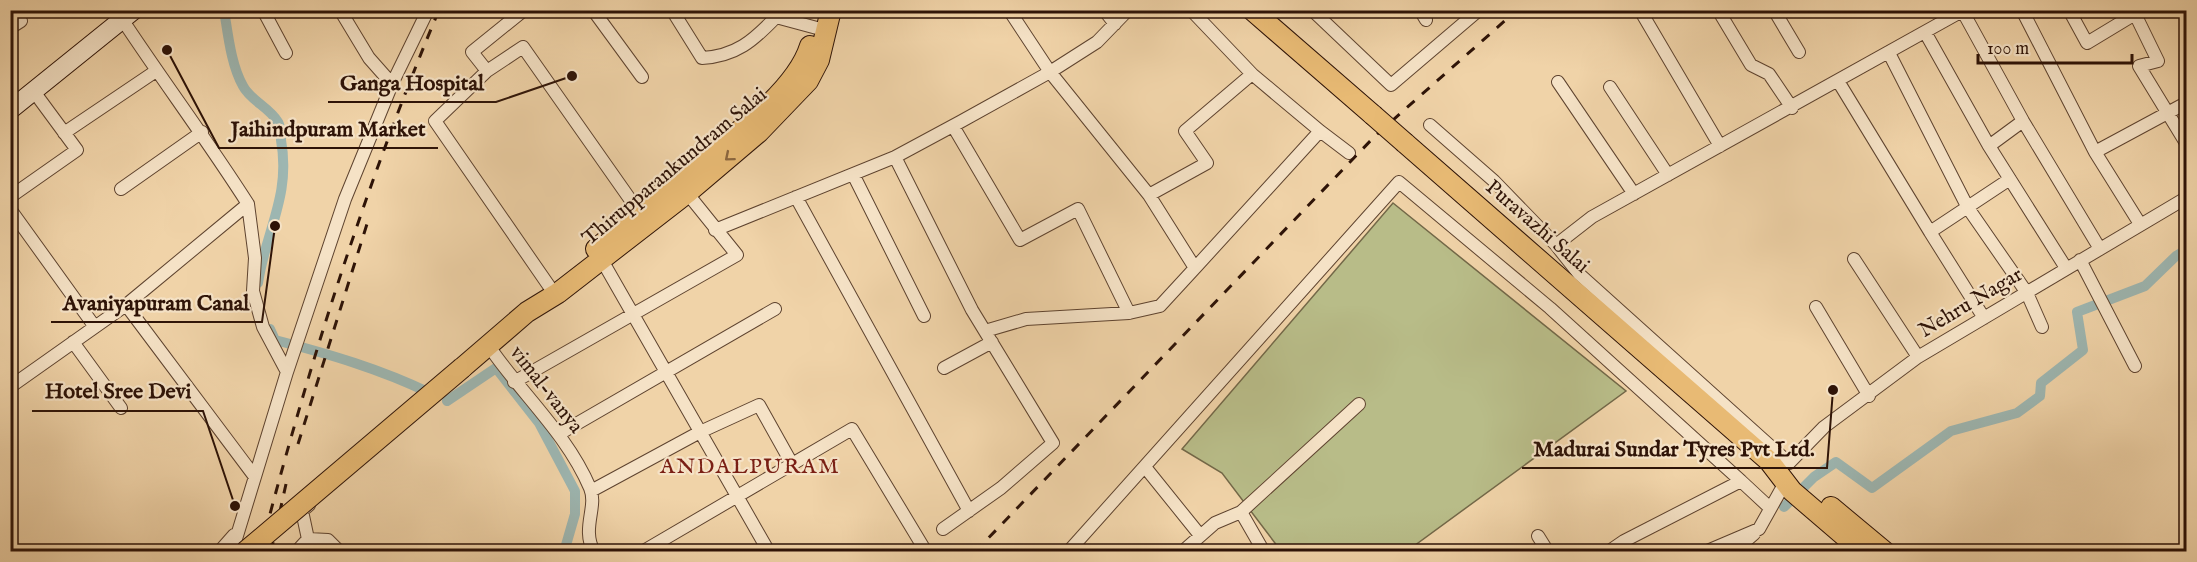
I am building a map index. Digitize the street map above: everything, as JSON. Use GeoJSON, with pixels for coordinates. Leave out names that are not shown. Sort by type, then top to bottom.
{"type":"FeatureCollection","features":[{"type":"Feature","properties":{"kind":"main road","name":"Thirupparankundram Salai"},"geometry":{"type":"LineString","coordinates":[[245,552],[554,290],[682,187],[759,132],[794,97],[819,60],[821,23],[831,10]]}},
{"type":"Feature","properties":{"kind":"main road","name":"Puravazhi Salai"},"geometry":{"type":"LineString","coordinates":[[1252,10],[1768,461],[1863,552]]}},
{"type":"Feature","properties":{"kind":"main road","name":"Thirupparankundram Salai"},"geometry":{"type":"LineString","coordinates":[[599,255],[639,212],[682,187]]}},
{"type":"Feature","properties":{"kind":"main road","name":"Puravazhi Salai"},"geometry":{"type":"LineString","coordinates":[[1798,490],[1885,552]]}},
{"type":"Feature","properties":{"kind":"street"},"geometry":{"type":"LineString","coordinates":[[10,28],[21,21],[13,10]]}},
{"type":"Feature","properties":{"kind":"street"},"geometry":{"type":"LineString","coordinates":[[263,10],[286,53]]}},
{"type":"Feature","properties":{"kind":"street"},"geometry":{"type":"LineString","coordinates":[[340,10],[369,58],[392,84]]}},
{"type":"Feature","properties":{"kind":"street"},"geometry":{"type":"LineString","coordinates":[[232,552],[287,372],[345,199],[392,84],[428,10]]}},
{"type":"Feature","properties":{"kind":"street"},"geometry":{"type":"LineString","coordinates":[[487,71],[472,52],[524,10]]}},
{"type":"Feature","properties":{"kind":"street"},"geometry":{"type":"LineString","coordinates":[[593,10],[642,77]]}},
{"type":"Feature","properties":{"kind":"street"},"geometry":{"type":"LineString","coordinates":[[672,10],[702,58],[722,57],[753,41],[775,14],[821,23]]}},
{"type":"Feature","properties":{"kind":"street"},"geometry":{"type":"LineString","coordinates":[[1009,10],[1050,72],[1149,195],[1195,268]]}},
{"type":"Feature","properties":{"kind":"street"},"geometry":{"type":"LineString","coordinates":[[1104,10],[1114,24]]}},
{"type":"Feature","properties":{"kind":"street"},"geometry":{"type":"LineString","coordinates":[[715,230],[895,157],[1050,72],[1097,42],[1128,10]]}},
{"type":"Feature","properties":{"kind":"street"},"geometry":{"type":"LineString","coordinates":[[1191,10],[1252,74],[1349,153]]}},
{"type":"Feature","properties":{"kind":"street"},"geometry":{"type":"LineString","coordinates":[[1315,11],[1391,85],[1479,10]]}},
{"type":"Feature","properties":{"kind":"street"},"geometry":{"type":"LineString","coordinates":[[1640,10],[1720,146]]}},
{"type":"Feature","properties":{"kind":"street"},"geometry":{"type":"LineString","coordinates":[[1718,10],[1751,65],[1769,74],[1792,108]]}},
{"type":"Feature","properties":{"kind":"street"},"geometry":{"type":"LineString","coordinates":[[1774,10],[1799,52]]}},
{"type":"Feature","properties":{"kind":"street"},"geometry":{"type":"LineString","coordinates":[[2022,10],[2095,152],[2140,224]]}},
{"type":"Feature","properties":{"kind":"street"},"geometry":{"type":"LineString","coordinates":[[2069,10],[2087,43],[2134,12],[2158,61],[2139,66],[2187,142]]}},
{"type":"Feature","properties":{"kind":"street"},"geometry":{"type":"LineString","coordinates":[[2184,10],[2187,15]]}},
{"type":"Feature","properties":{"kind":"street"},"geometry":{"type":"LineString","coordinates":[[1556,245],[1592,217],[1963,11],[2023,122],[2100,249]]}},
{"type":"Feature","properties":{"kind":"street"},"geometry":{"type":"LineString","coordinates":[[10,110],[35,93],[124,13],[156,71],[202,132],[248,204],[255,258],[253,291],[263,327],[287,372]]}},
{"type":"Feature","properties":{"kind":"street"},"geometry":{"type":"LineString","coordinates":[[1926,32],[1989,146],[2066,268]]}},
{"type":"Feature","properties":{"kind":"street"},"geometry":{"type":"LineString","coordinates":[[308,539],[302,511],[556,300],[554,290],[435,121],[487,71],[523,48],[639,212]]}},
{"type":"Feature","properties":{"kind":"street"},"geometry":{"type":"LineString","coordinates":[[1889,53],[1968,208],[2027,293],[2042,327]]}},
{"type":"Feature","properties":{"kind":"street"},"geometry":{"type":"LineString","coordinates":[[64,133],[156,71]]}},
{"type":"Feature","properties":{"kind":"street"},"geometry":{"type":"LineString","coordinates":[[1149,195],[1207,163],[1185,131],[1252,74]]}},
{"type":"Feature","properties":{"kind":"street"},"geometry":{"type":"LineString","coordinates":[[1838,81],[1984,318]]}},
{"type":"Feature","properties":{"kind":"street"},"geometry":{"type":"LineString","coordinates":[[1558,82],[1634,194]]}},
{"type":"Feature","properties":{"kind":"street"},"geometry":{"type":"LineString","coordinates":[[1610,87],[1668,175]]}},
{"type":"Feature","properties":{"kind":"street"},"geometry":{"type":"LineString","coordinates":[[10,197],[77,150],[35,93]]}},
{"type":"Feature","properties":{"kind":"street"},"geometry":{"type":"LineString","coordinates":[[2095,152],[2187,103]]}},
{"type":"Feature","properties":{"kind":"street"},"geometry":{"type":"LineString","coordinates":[[1989,146],[2023,122]]}},
{"type":"Feature","properties":{"kind":"street"},"geometry":{"type":"LineString","coordinates":[[1430,125],[1494,181],[1556,245],[1579,274],[1789,463],[1798,490],[1770,508],[1759,529],[1733,552]]}},
{"type":"Feature","properties":{"kind":"street"},"geometry":{"type":"LineString","coordinates":[[952,126],[1020,240],[1078,209],[1129,313]]}},
{"type":"Feature","properties":{"kind":"street"},"geometry":{"type":"LineString","coordinates":[[985,331],[1026,319],[1129,313],[1160,306],[1320,131]]}},
{"type":"Feature","properties":{"kind":"street"},"geometry":{"type":"LineString","coordinates":[[121,189],[202,132]]}},
{"type":"Feature","properties":{"kind":"street"},"geometry":{"type":"LineString","coordinates":[[895,157],[985,331],[1053,443],[1001,488],[943,529]]}},
{"type":"Feature","properties":{"kind":"street"},"geometry":{"type":"LineString","coordinates":[[853,174],[924,316]]}},
{"type":"Feature","properties":{"kind":"street"},"geometry":{"type":"LineString","coordinates":[[1930,232],[2010,179]]}},
{"type":"Feature","properties":{"kind":"street"},"geometry":{"type":"LineString","coordinates":[[1068,552],[1399,182],[1550,308],[1770,508]]}},
{"type":"Feature","properties":{"kind":"street"},"geometry":{"type":"LineString","coordinates":[[514,382],[737,255],[682,187]]}},
{"type":"Feature","properties":{"kind":"street"},"geometry":{"type":"LineString","coordinates":[[796,197],[969,511]]}},
{"type":"Feature","properties":{"kind":"street","name":"Nehru Nagar"},"geometry":{"type":"LineString","coordinates":[[1789,463],[1824,427],[1869,396],[1918,357],[2187,198]]}},
{"type":"Feature","properties":{"kind":"street"},"geometry":{"type":"LineString","coordinates":[[10,387],[126,305],[248,204]]}},
{"type":"Feature","properties":{"kind":"street"},"geometry":{"type":"LineString","coordinates":[[10,209],[95,327]]}},
{"type":"Feature","properties":{"kind":"street"},"geometry":{"type":"LineString","coordinates":[[599,255],[769,552]]}},
{"type":"Feature","properties":{"kind":"street"},"geometry":{"type":"LineString","coordinates":[[1854,259],[1918,357]]}},
{"type":"Feature","properties":{"kind":"street"},"geometry":{"type":"LineString","coordinates":[[2080,260],[2135,366]]}},
{"type":"Feature","properties":{"kind":"street"},"geometry":{"type":"LineString","coordinates":[[126,305],[255,477]]}},
{"type":"Feature","properties":{"kind":"street"},"geometry":{"type":"LineString","coordinates":[[1816,307],[1869,396]]}},
{"type":"Feature","properties":{"kind":"street"},"geometry":{"type":"LineString","coordinates":[[559,434],[775,309]]}},
{"type":"Feature","properties":{"kind":"street"},"geometry":{"type":"LineString","coordinates":[[73,342],[121,408]]}},
{"type":"Feature","properties":{"kind":"street"},"geometry":{"type":"LineString","coordinates":[[944,368],[992,342]]}},
{"type":"Feature","properties":{"kind":"street","name":"vimal-vanya"},"geometry":{"type":"LineString","coordinates":[[493,352],[514,382],[559,434],[591,491]]}},
{"type":"Feature","properties":{"kind":"street"},"geometry":{"type":"LineString","coordinates":[[1182,552],[1199,534],[1215,523],[1241,512],[1359,404]]}},
{"type":"Feature","properties":{"kind":"street"},"geometry":{"type":"LineString","coordinates":[[594,552],[588,540],[591,491],[700,432],[759,405],[792,464]]}},
{"type":"Feature","properties":{"kind":"street"},"geometry":{"type":"LineString","coordinates":[[642,552],[852,429],[924,550],[922,552]]}},
{"type":"Feature","properties":{"kind":"street"},"geometry":{"type":"LineString","coordinates":[[1145,467],[1199,534]]}},
{"type":"Feature","properties":{"kind":"street"},"geometry":{"type":"LineString","coordinates":[[1608,552],[1624,541],[1741,481]]}},
{"type":"Feature","properties":{"kind":"street"},"geometry":{"type":"LineString","coordinates":[[1241,512],[1264,552]]}},
{"type":"Feature","properties":{"kind":"street"},"geometry":{"type":"LineString","coordinates":[[219,552],[241,527]]}},
{"type":"Feature","properties":{"kind":"street"},"geometry":{"type":"LineString","coordinates":[[1705,552],[1759,529]]}},
{"type":"Feature","properties":{"kind":"street"},"geometry":{"type":"LineString","coordinates":[[1538,536],[1548,552]]}},
{"type":"Feature","properties":{"kind":"street"},"geometry":{"type":"LineString","coordinates":[[296,552],[308,539]]}},
{"type":"Feature","properties":{"kind":"street"},"geometry":{"type":"LineString","coordinates":[[308,539],[328,540],[340,552]]}},
{"type":"Feature","properties":{"kind":"green space"},"geometry":{"type":"Polygon","coordinates":[[[1393,203],[1626,391],[1407,551],[1281,551],[1222,473],[1182,449],[1393,203]]]}},
{"type":"Feature","properties":{"kind":"waterway"},"geometry":{"type":"LineString","coordinates":[[224,10],[239,78],[250,96],[274,117],[281,131],[283,179],[258,283]]}},
{"type":"Feature","properties":{"kind":"waterway"},"geometry":{"type":"LineString","coordinates":[[1784,507],[1814,477],[1836,462],[1872,488],[1951,431],[2017,413],[2040,396],[2041,383],[2083,350],[2077,312],[2145,286],[2176,256],[2186,250]]}},
{"type":"Feature","properties":{"kind":"waterway"},"geometry":{"type":"LineString","coordinates":[[270,329],[275,340],[354,363],[430,393]]}},
{"type":"Feature","properties":{"kind":"waterway"},"geometry":{"type":"LineString","coordinates":[[447,401],[496,368],[539,423],[575,491],[575,514],[564,552]]}},
{"type":"Feature","properties":{"kind":"railway"},"geometry":{"type":"LineString","coordinates":[[260,552],[318,346],[362,210],[439,10]]}},
{"type":"Feature","properties":{"kind":"railway"},"geometry":{"type":"LineString","coordinates":[[975,552],[1376,135],[1517,10]]}},
{"type":"Feature","properties":{"kind":"railway"},"geometry":{"type":"LineString","coordinates":[[298,444],[367,224]]}},
{"type":"Feature","properties":{"kind":"railway"},"geometry":{"type":"LineString","coordinates":[[271,552],[286,484]]}},
{"type":"Feature","properties":{"kind":"place","name":"Jaihindpuram Market"},"geometry":{"type":"Point","coordinates":[167,50]}},
{"type":"Feature","properties":{"kind":"place","name":"Ganga Hospital"},"geometry":{"type":"Point","coordinates":[572,76]}},
{"type":"Feature","properties":{"kind":"place","name":"Avaniyapuram Canal"},"geometry":{"type":"Point","coordinates":[275,226]}},
{"type":"Feature","properties":{"kind":"place","name":"Madurai Sundar Tyres Pvt Ltd."},"geometry":{"type":"Point","coordinates":[1833,390]}},
{"type":"Feature","properties":{"kind":"place","name":"Hotel Sree Devi"},"geometry":{"type":"Point","coordinates":[235,506]}},
{"type":"Feature","properties":{"kind":"district","name":"ANDALPURAM"},"geometry":{"type":"Point","coordinates":[750,467]}}]}
